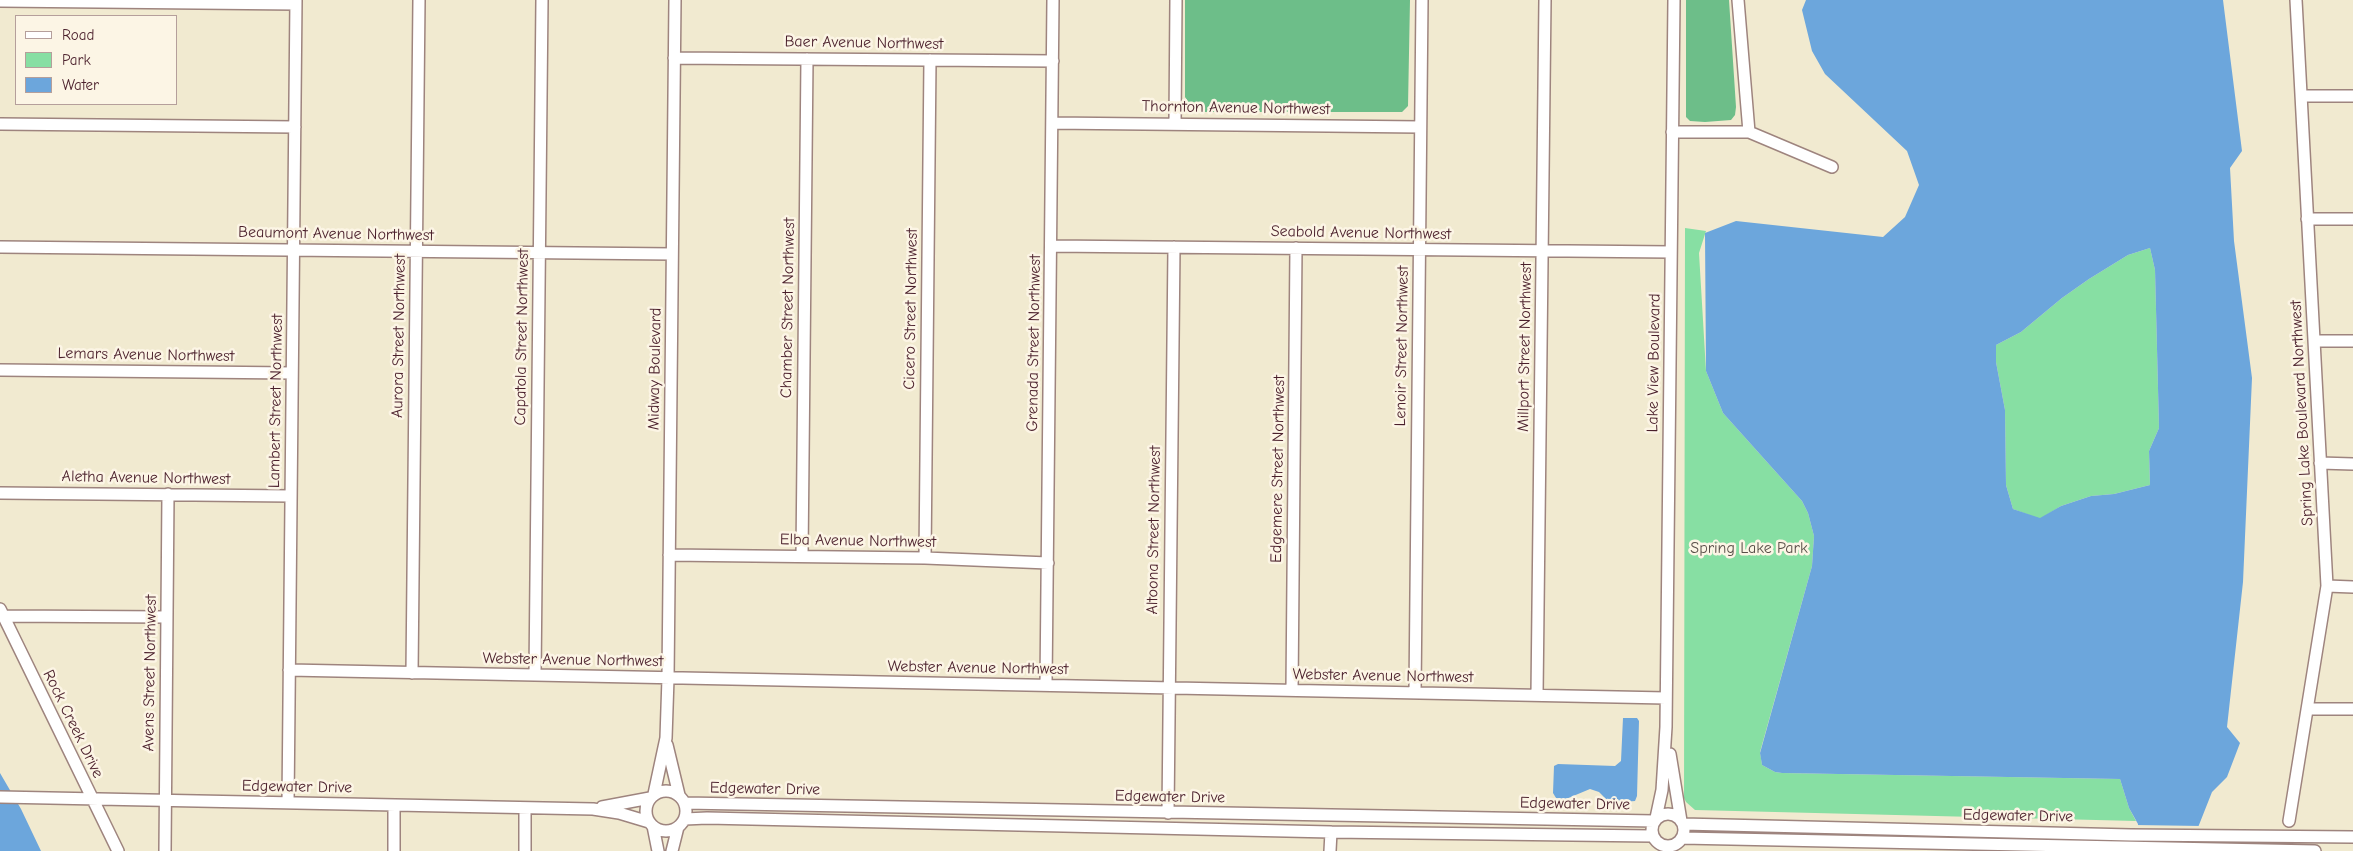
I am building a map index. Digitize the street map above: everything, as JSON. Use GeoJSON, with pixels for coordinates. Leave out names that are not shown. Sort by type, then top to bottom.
{"type":"FeatureCollection","features":[{"type":"Feature","properties":{"kind":"street","name":"Aurora Street Northwest"},"geometry":{"type":"LineString","coordinates":[[412,673],[419,0]]}},
{"type":"Feature","properties":{"kind":"street","name":"Capatola Street Northwest"},"geometry":{"type":"LineString","coordinates":[[535,675],[542,0]]}},
{"type":"Feature","properties":{"kind":"street","name":"Midway Boulevard"},"geometry":{"type":"LineString","coordinates":[[652,796],[666,738],[668,678],[675,0]]}},
{"type":"Feature","properties":{"kind":"street","name":"Grenada Street Northwest"},"geometry":{"type":"LineString","coordinates":[[1046,686],[1053,0]]}},
{"type":"Feature","properties":{"kind":"street"},"geometry":{"type":"LineString","coordinates":[[1175,124],[1176,0]]}},
{"type":"Feature","properties":{"kind":"street","name":"Lenoir Street Northwest"},"geometry":{"type":"LineString","coordinates":[[1415,693],[1422,0]]}},
{"type":"Feature","properties":{"kind":"street","name":"Millport Street Northwest"},"geometry":{"type":"LineString","coordinates":[[1537,695],[1545,0]]}},
{"type":"Feature","properties":{"kind":"street","name":"Lake View Boulevard"},"geometry":{"type":"LineString","coordinates":[[1655,820],[1662,790],[1666,727],[1674,0]]}},
{"type":"Feature","properties":{"kind":"street"},"geometry":{"type":"LineString","coordinates":[[1738,0],[1749,132]]}},
{"type":"Feature","properties":{"kind":"street","name":"Spring Lake Boulevard Northwest"},"geometry":{"type":"LineString","coordinates":[[2289,821],[2327,586],[2296,0]]}},
{"type":"Feature","properties":{"kind":"street"},"geometry":{"type":"LineString","coordinates":[[0,1],[296,2]]}},
{"type":"Feature","properties":{"kind":"street","name":"Lambert Street Northwest"},"geometry":{"type":"LineString","coordinates":[[288,803],[296,2]]}},
{"type":"Feature","properties":{"kind":"street","name":"Baer Avenue Northwest"},"geometry":{"type":"LineString","coordinates":[[674,58],[1053,62]]}},
{"type":"Feature","properties":{"kind":"street","name":"Chamber Street Northwest"},"geometry":{"type":"LineString","coordinates":[[802,556],[807,59]]}},
{"type":"Feature","properties":{"kind":"street","name":"Cicero Street Northwest"},"geometry":{"type":"LineString","coordinates":[[925,558],[930,60]]}},
{"type":"Feature","properties":{"kind":"street"},"geometry":{"type":"LineString","coordinates":[[2301,96],[2353,96]]}},
{"type":"Feature","properties":{"kind":"street","name":"Thornton Avenue Northwest"},"geometry":{"type":"LineString","coordinates":[[1052,123],[1420,127]]}},
{"type":"Feature","properties":{"kind":"street"},"geometry":{"type":"LineString","coordinates":[[0,124],[295,127]]}},
{"type":"Feature","properties":{"kind":"street"},"geometry":{"type":"LineString","coordinates":[[1672,132],[1749,132],[1832,167]]}},
{"type":"Feature","properties":{"kind":"street"},"geometry":{"type":"LineString","coordinates":[[2307,219],[2353,219]]}},
{"type":"Feature","properties":{"kind":"street","name":"Seabold Avenue Northwest"},"geometry":{"type":"LineString","coordinates":[[1051,246],[1671,252]]}},
{"type":"Feature","properties":{"kind":"street","name":"Beaumont Avenue Northwest"},"geometry":{"type":"LineString","coordinates":[[0,247],[672,254]]}},
{"type":"Feature","properties":{"kind":"street","name":"Altoona Street Northwest"},"geometry":{"type":"LineString","coordinates":[[1168,813],[1174,247]]}},
{"type":"Feature","properties":{"kind":"street","name":"Edgemere Street Northwest"},"geometry":{"type":"LineString","coordinates":[[1292,690],[1296,248]]}},
{"type":"Feature","properties":{"kind":"street"},"geometry":{"type":"LineString","coordinates":[[2314,341],[2353,341]]}},
{"type":"Feature","properties":{"kind":"street","name":"Lemars Avenue Northwest"},"geometry":{"type":"LineString","coordinates":[[0,370],[292,373]]}},
{"type":"Feature","properties":{"kind":"street"},"geometry":{"type":"LineString","coordinates":[[2320,464],[2353,464]]}},
{"type":"Feature","properties":{"kind":"street","name":"Aletha Avenue Northwest"},"geometry":{"type":"LineString","coordinates":[[0,493],[291,496]]}},
{"type":"Feature","properties":{"kind":"street","name":"Avens Street Northwest"},"geometry":{"type":"LineString","coordinates":[[165,851],[168,494]]}},
{"type":"Feature","properties":{"kind":"street","name":"Elba Avenue Northwest"},"geometry":{"type":"LineString","coordinates":[[669,555],[925,558],[1048,563]]}},
{"type":"Feature","properties":{"kind":"street"},"geometry":{"type":"LineString","coordinates":[[2327,586],[2353,586]]}},
{"type":"Feature","properties":{"kind":"street"},"geometry":{"type":"LineString","coordinates":[[1,612],[167,617]]}},
{"type":"Feature","properties":{"kind":"street","name":"Rock Creek Drive"},"geometry":{"type":"LineString","coordinates":[[1,612],[118,851]]}},
{"type":"Feature","properties":{"kind":"street","name":"Webster Avenue Northwest"},"geometry":{"type":"LineString","coordinates":[[289,670],[1666,698]]}},
{"type":"Feature","properties":{"kind":"street"},"geometry":{"type":"LineString","coordinates":[[2307,709],[2353,709]]}},
{"type":"Feature","properties":{"kind":"street","name":"Lake View Boulevard"},"geometry":{"type":"LineString","coordinates":[[1666,727],[1675,797],[1682,822]]}},
{"type":"Feature","properties":{"kind":"street","name":"Midway Boulevard"},"geometry":{"type":"LineString","coordinates":[[666,738],[682,799]]}},
{"type":"Feature","properties":{"kind":"street"},"geometry":{"type":"LineString","coordinates":[[658,851],[646,807],[652,796],[669,790],[682,799],[681,823],[672,851]]}},
{"type":"Feature","properties":{"kind":"street","name":"Edgewater Drive"},"geometry":{"type":"LineString","coordinates":[[593,809],[652,796]]}},
{"type":"Feature","properties":{"kind":"street","name":"Edgewater Drive"},"geometry":{"type":"LineString","coordinates":[[0,797],[593,809],[619,813],[651,824]]}},
{"type":"Feature","properties":{"kind":"street","name":"Edgewater Drive"},"geometry":{"type":"LineString","coordinates":[[682,799],[1168,813],[1655,820]]}},
{"type":"Feature","properties":{"kind":"street"},"geometry":{"type":"LineString","coordinates":[[394,805],[394,851]]}},
{"type":"Feature","properties":{"kind":"street"},"geometry":{"type":"LineString","coordinates":[[525,808],[525,851]]}},
{"type":"Feature","properties":{"kind":"street"},"geometry":{"type":"LineString","coordinates":[[1669,814],[1682,822],[1679,844],[1666,846],[1656,843],[1655,820],[1669,814]]}},
{"type":"Feature","properties":{"kind":"street","name":"Edgewater Drive"},"geometry":{"type":"LineString","coordinates":[[681,823],[716,818],[1330,832],[1656,843]]}},
{"type":"Feature","properties":{"kind":"street","name":"Edgewater Drive"},"geometry":{"type":"LineString","coordinates":[[1682,822],[2037,833],[2207,848],[2315,851]]}},
{"type":"Feature","properties":{"kind":"street"},"geometry":{"type":"LineString","coordinates":[[651,824],[662,831],[681,823]]}},
{"type":"Feature","properties":{"kind":"street"},"geometry":{"type":"LineString","coordinates":[[1330,832],[1330,851]]}},
{"type":"Feature","properties":{"kind":"street"},"geometry":{"type":"LineString","coordinates":[[1939,844],[1946,838],[2024,839],[2034,837],[2037,833]]}},
{"type":"Feature","properties":{"kind":"street","name":"Edgewater Drive"},"geometry":{"type":"LineString","coordinates":[[1679,844],[1939,844],[2131,841],[2206,835],[2353,837]]}},
{"type":"Feature","properties":{"kind":"green space"},"geometry":{"type":"Polygon","coordinates":[[[1185,0],[1410,0],[1408,106],[1402,112],[1200,112],[1191,106],[1185,97],[1185,0]]]}},
{"type":"Feature","properties":{"kind":"green space"},"geometry":{"type":"Polygon","coordinates":[[[1686,0],[1729,0],[1736,107],[1735,115],[1731,120],[1690,121],[1686,117],[1686,0]]]}},
{"type":"Feature","properties":{"kind":"green space","name":"Spring Lake Park"},"geometry":{"type":"Polygon","coordinates":[[[1685,228],[1706,231],[1699,253],[1706,371],[1723,413],[1802,501],[1808,513],[1814,536],[1812,566],[1760,752],[1762,765],[1775,772],[1782,773],[2120,779],[2129,808],[2136,821],[1695,810],[1686,802],[1684,798],[1685,228]]]}},
{"type":"Feature","properties":{"kind":"green space"},"geometry":{"type":"Polygon","coordinates":[[[2150,248],[2155,270],[2159,428],[2149,451],[2150,485],[2114,494],[2091,496],[2061,506],[2040,519],[2013,509],[2006,485],[2005,410],[1996,362],[1996,345],[2021,332],[2062,298],[2089,279],[2128,255],[2150,248]]]}},
{"type":"Feature","properties":{"kind":"water"},"geometry":{"type":"Polygon","coordinates":[[[1806,0],[2223,0],[2242,151],[2230,168],[2234,241],[2252,378],[2243,582],[2227,727],[2240,743],[2227,777],[2212,792],[2197,830],[2137,851],[2138,824],[2129,808],[2120,779],[1782,773],[1775,772],[1762,765],[1760,753],[1812,566],[1814,536],[1808,513],[1802,501],[1723,413],[1706,371],[1705,233],[1736,221],[1883,237],[1905,217],[1919,185],[1907,151],[1825,74],[1812,51],[1802,10],[1806,0]],[[2150,248],[2128,255],[2062,298],[2021,332],[1996,345],[1996,362],[2005,410],[2006,485],[2013,509],[2040,518],[2061,506],[2091,496],[2114,494],[2150,485],[2149,451],[2159,428],[2155,270],[2150,248]]]}},
{"type":"Feature","properties":{"kind":"water"},"geometry":{"type":"Polygon","coordinates":[[[1623,718],[1637,718],[1639,721],[1637,796],[1635,801],[1607,800],[1599,792],[1590,789],[1566,799],[1556,798],[1553,793],[1554,766],[1558,764],[1615,766],[1621,761],[1623,718]]]}},
{"type":"Feature","properties":{"kind":"water"},"geometry":{"type":"Polygon","coordinates":[[[0,773],[21,809],[41,851],[0,851],[0,773]]]}},
{"type":"Feature","properties":{"kind":"pier"},"geometry":{"type":"Polygon","coordinates":[[[2135,825],[2202,826],[2197,849],[2134,851],[2135,825]]]}}]}
